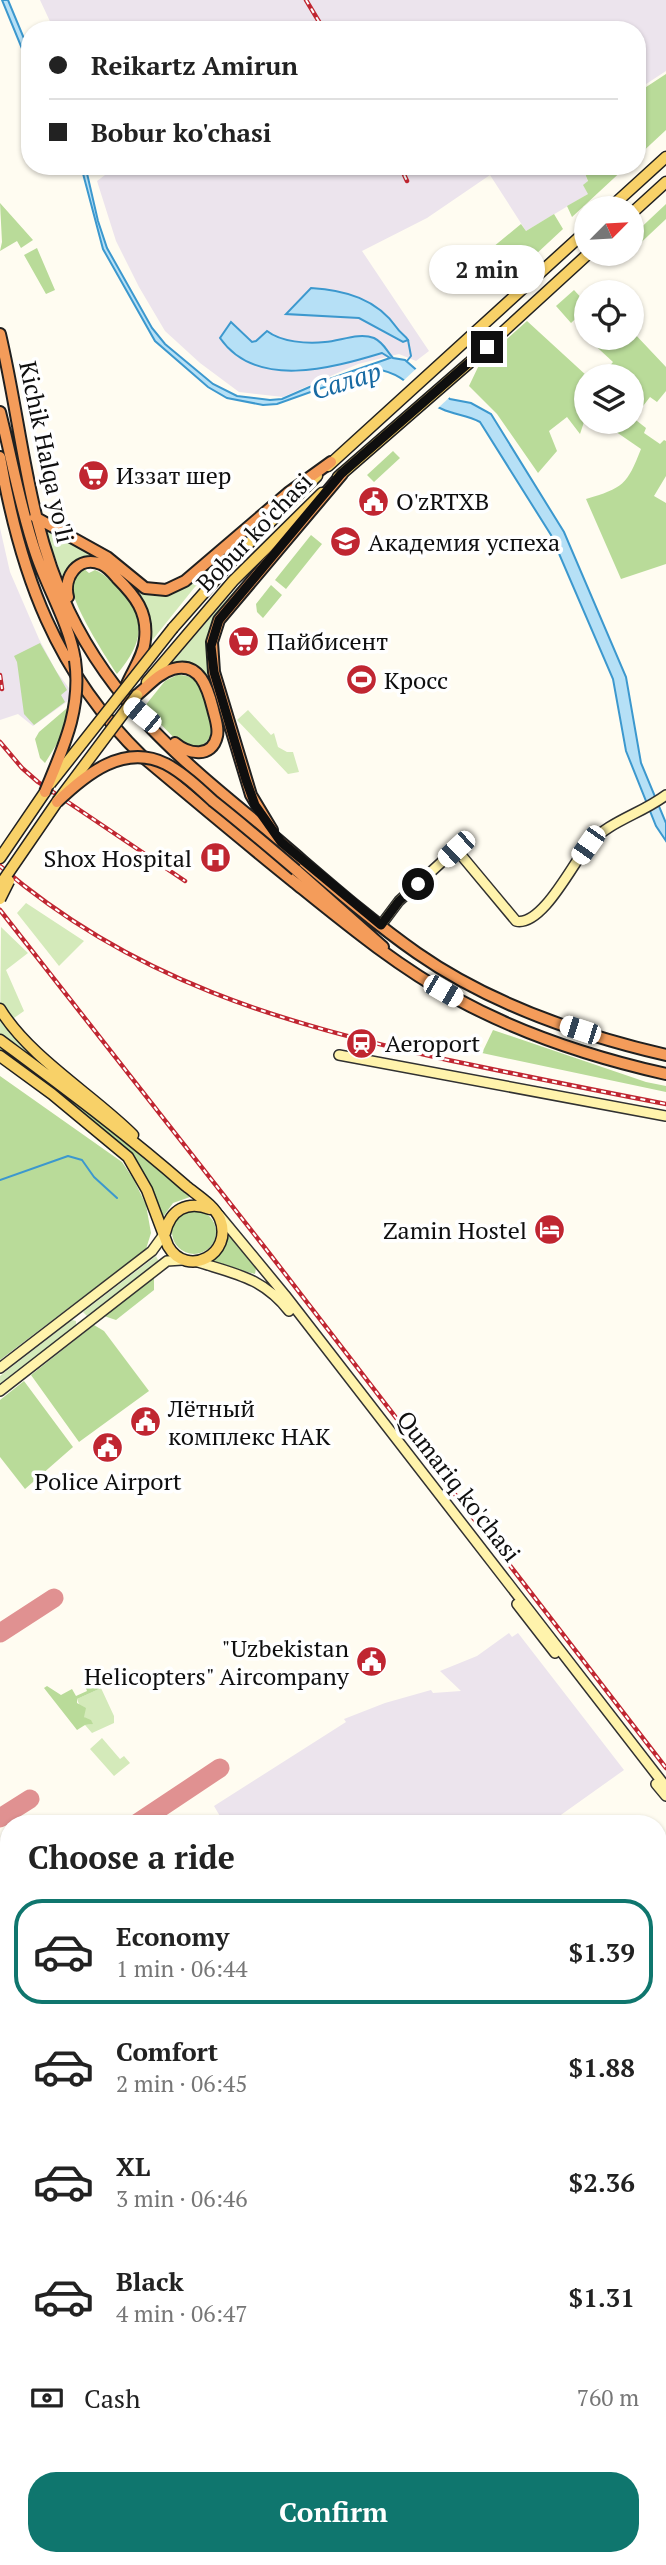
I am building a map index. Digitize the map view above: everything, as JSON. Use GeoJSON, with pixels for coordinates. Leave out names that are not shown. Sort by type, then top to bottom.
{"type":"FeatureCollection","features":[{"type":"Feature","properties":{"kind":"highway","name":"Kichik Halqa yo'li"},"geometry":{"type":"LineString","coordinates":[[0,334],[35,517],[56,579],[84,639],[127,702],[153,733],[381,925],[431,962],[508,1002],[565,1026],[666,1055]]}},
{"type":"Feature","properties":{"kind":"highway"},"geometry":{"type":"LineString","coordinates":[[0,412],[33,546],[69,636],[76,669],[77,695],[73,721],[45,792]]}},
{"type":"Feature","properties":{"kind":"highway","name":"Kichik Halqa yo'li"},"geometry":{"type":"LineString","coordinates":[[0,457],[14,530],[33,590],[60,648],[93,701],[143,757],[398,962],[457,999],[493,1016],[594,1055],[666,1074]]}},
{"type":"Feature","properties":{"kind":"highway"},"geometry":{"type":"LineString","coordinates":[[35,517],[107,557],[142,586],[169,590],[186,581],[288,493],[331,462]]}},
{"type":"Feature","properties":{"kind":"highway"},"geometry":{"type":"LineString","coordinates":[[281,842],[258,809],[249,790],[214,672],[212,642],[219,620],[341,474]]}},
{"type":"Feature","properties":{"kind":"highway"},"geometry":{"type":"LineString","coordinates":[[84,639],[68,595],[67,581],[78,566],[92,562],[105,566],[117,577],[136,597],[144,615],[144,645],[126,685]]}},
{"type":"Feature","properties":{"kind":"highway"},"geometry":{"type":"LineString","coordinates":[[127,702],[184,750],[197,753],[212,746],[218,727],[207,687],[196,673],[184,668],[171,670],[138,695]]}},
{"type":"Feature","properties":{"kind":"highway"},"geometry":{"type":"LineString","coordinates":[[57,802],[85,776],[111,762],[128,758],[154,760],[181,774],[296,870],[371,939],[381,925]]}},
{"type":"Feature","properties":{"kind":"main road"},"geometry":{"type":"LineString","coordinates":[[623,196],[666,157]]}},
{"type":"Feature","properties":{"kind":"main road"},"geometry":{"type":"LineString","coordinates":[[644,202],[666,182]]}},
{"type":"Feature","properties":{"kind":"main road","name":"Bobur ko'chasi"},"geometry":{"type":"LineString","coordinates":[[0,858],[45,792],[126,685],[240,552],[331,462],[574,241]]}},
{"type":"Feature","properties":{"kind":"main road","name":"Bobur ko'chasi"},"geometry":{"type":"LineString","coordinates":[[0,885],[57,802],[138,695],[184,637],[249,563],[341,474],[469,363],[575,266]]}},
{"type":"Feature","properties":{"kind":"main road"},"geometry":{"type":"LineString","coordinates":[[457,350],[458,361],[469,363]]}},
{"type":"Feature","properties":{"kind":"main road"},"geometry":{"type":"LineString","coordinates":[[381,925],[399,901],[456,849],[516,921],[528,921],[541,911],[598,835],[664,797]]}},
{"type":"Feature","properties":{"kind":"main road"},"geometry":{"type":"LineString","coordinates":[[0,851],[18,830]]}},
{"type":"Feature","properties":{"kind":"main road"},"geometry":{"type":"LineString","coordinates":[[0,900],[30,840]]}},
{"type":"Feature","properties":{"kind":"main road"},"geometry":{"type":"LineString","coordinates":[[0,1009],[34,1048],[117,1119],[163,1166]]}},
{"type":"Feature","properties":{"kind":"main road","name":"Qumariq ko'chasi"},"geometry":{"type":"LineString","coordinates":[[0,1040],[163,1166],[216,1213],[285,1296],[666,1787]]}},
{"type":"Feature","properties":{"kind":"main road"},"geometry":{"type":"LineString","coordinates":[[339,1055],[666,1116]]}},
{"type":"Feature","properties":{"kind":"main road"},"geometry":{"type":"LineString","coordinates":[[0,1056],[52,1094],[123,1153],[140,1175],[171,1251],[182,1260]]}},
{"type":"Feature","properties":{"kind":"main road"},"geometry":{"type":"LineString","coordinates":[[0,1368],[152,1251],[165,1233],[172,1215],[186,1206],[201,1206],[216,1213],[222,1226],[222,1242],[212,1256],[198,1262]]}},
{"type":"Feature","properties":{"kind":"main road"},"geometry":{"type":"LineString","coordinates":[[0,1391],[167,1261],[182,1260]]}},
{"type":"Feature","properties":{"kind":"main road","name":"Qumariq ko'chasi"},"geometry":{"type":"LineString","coordinates":[[182,1260],[198,1262],[253,1279],[281,1300],[666,1796]]}},
{"type":"Feature","properties":{"kind":"main road"},"geometry":{"type":"LineString","coordinates":[[75,1310],[86,1324]]}},
{"type":"Feature","properties":{"kind":"shaded area"},"geometry":{"type":"Polygon","coordinates":[[[40,0],[666,0],[666,71],[646,84],[646,21],[50,21],[40,0]]]}},
{"type":"Feature","properties":{"kind":"shaded area"},"geometry":{"type":"Polygon","coordinates":[[[105,175],[490,175],[427,218],[362,251],[429,351],[416,361],[399,354],[358,364],[283,397],[239,392],[200,363],[165,331],[116,241],[97,181],[105,175]]]}},
{"type":"Feature","properties":{"kind":"shaded area"},"geometry":{"type":"Polygon","coordinates":[[[490,175],[585,175],[588,194],[574,196],[574,202],[526,231],[490,175]]]}},
{"type":"Feature","properties":{"kind":"shaded area"},"geometry":{"type":"Polygon","coordinates":[[[0,528],[10,572],[39,639],[56,671],[75,696],[33,726],[18,714],[0,720],[0,528]]]}},
{"type":"Feature","properties":{"kind":"shaded area"},"geometry":{"type":"Polygon","coordinates":[[[509,1633],[512,1637],[518,1633],[624,1770],[561,1815],[219,1815],[214,1806],[346,1722],[344,1719],[385,1703],[431,1690],[433,1693],[461,1691],[440,1671],[477,1656],[509,1633]]]}},
{"type":"Feature","properties":{"kind":"green space"},"geometry":{"type":"Polygon","coordinates":[[[666,74],[666,130],[646,149],[646,87],[666,74]]]}},
{"type":"Feature","properties":{"kind":"green space"},"geometry":{"type":"Polygon","coordinates":[[[586,175],[617,175],[595,196],[584,196],[588,194],[583,185],[588,181],[586,175]]]}},
{"type":"Feature","properties":{"kind":"green space"},"geometry":{"type":"Polygon","coordinates":[[[574,202],[572,217],[567,206],[574,202]]]}},
{"type":"Feature","properties":{"kind":"green space"},"geometry":{"type":"Polygon","coordinates":[[[0,203],[33,240],[21,248],[17,241],[0,251],[0,203]]]}},
{"type":"Feature","properties":{"kind":"green space"},"geometry":{"type":"Polygon","coordinates":[[[666,204],[666,219],[644,240],[644,225],[666,204]]]}},
{"type":"Feature","properties":{"kind":"green space"},"geometry":{"type":"Polygon","coordinates":[[[554,214],[563,229],[505,283],[481,257],[521,224],[526,231],[554,214]]]}},
{"type":"Feature","properties":{"kind":"green space"},"geometry":{"type":"Polygon","coordinates":[[[37,248],[55,290],[46,294],[24,255],[37,248]]]}},
{"type":"Feature","properties":{"kind":"green space"},"geometry":{"type":"Polygon","coordinates":[[[574,290],[574,320],[571,323],[556,306],[574,290]]]}},
{"type":"Feature","properties":{"kind":"green space"},"geometry":{"type":"Polygon","coordinates":[[[527,321],[574,364],[574,426],[567,417],[549,431],[557,451],[538,473],[497,414],[469,386],[480,363],[527,321]]]}},
{"type":"Feature","properties":{"kind":"green space"},"geometry":{"type":"Polygon","coordinates":[[[644,344],[666,367],[666,391],[657,402],[650,397],[644,405],[644,364],[611,364],[613,362],[600,350],[644,350],[644,344]]]}},
{"type":"Feature","properties":{"kind":"green space"},"geometry":{"type":"Polygon","coordinates":[[[644,433],[660,444],[666,441],[666,476],[654,496],[666,503],[666,564],[621,579],[586,499],[608,492],[622,483],[632,470],[641,449],[619,434],[644,433]]]}},
{"type":"Feature","properties":{"kind":"green space"},"geometry":{"type":"Polygon","coordinates":[[[393,451],[400,458],[374,482],[367,475],[393,451]]]}},
{"type":"Feature","properties":{"kind":"green space"},"geometry":{"type":"Polygon","coordinates":[[[45,529],[93,553],[62,576],[45,529]]]}},
{"type":"Feature","properties":{"kind":"green space"},"geometry":{"type":"Polygon","coordinates":[[[248,534],[194,588],[150,643],[145,607],[124,578],[146,592],[168,594],[186,587],[248,534]]]}},
{"type":"Feature","properties":{"kind":"green space"},"geometry":{"type":"Polygon","coordinates":[[[311,535],[322,544],[286,589],[275,580],[311,535]]]}},
{"type":"Feature","properties":{"kind":"green space"},"geometry":{"type":"Polygon","coordinates":[[[269,554],[212,625],[207,656],[213,687],[202,670],[191,664],[171,664],[221,605],[269,554]]]}},
{"type":"Feature","properties":{"kind":"green space"},"geometry":{"type":"Polygon","coordinates":[[[83,568],[89,573],[95,570],[112,582],[127,598],[138,620],[137,641],[117,674],[75,599],[72,580],[83,568]]]}},
{"type":"Feature","properties":{"kind":"green space"},"geometry":{"type":"Polygon","coordinates":[[[271,585],[282,595],[263,618],[257,612],[256,604],[271,585]]]}},
{"type":"Feature","properties":{"kind":"green space"},"geometry":{"type":"Polygon","coordinates":[[[40,643],[67,690],[61,695],[65,702],[34,725],[24,714],[14,656],[40,643]]]}},
{"type":"Feature","properties":{"kind":"green space"},"geometry":{"type":"Polygon","coordinates":[[[177,675],[190,677],[197,682],[208,708],[210,736],[198,750],[180,744],[144,707],[165,681],[177,675]]]}},
{"type":"Feature","properties":{"kind":"green space"},"geometry":{"type":"Polygon","coordinates":[[[73,703],[78,710],[45,763],[40,758],[35,739],[39,732],[73,703]]]}},
{"type":"Feature","properties":{"kind":"green space"},"geometry":{"type":"Polygon","coordinates":[[[248,710],[271,735],[274,733],[278,747],[293,752],[299,772],[288,774],[237,720],[248,710]]]}},
{"type":"Feature","properties":{"kind":"green space"},"geometry":{"type":"Polygon","coordinates":[[[26,903],[84,941],[59,966],[17,913],[26,903]]]}},
{"type":"Feature","properties":{"kind":"green space"},"geometry":{"type":"Polygon","coordinates":[[[1,927],[28,953],[6,970],[24,1011],[4,1025],[48,1068],[47,1070],[0,1036],[1,927]]]}},
{"type":"Feature","properties":{"kind":"green space"},"geometry":{"type":"Polygon","coordinates":[[[493,1030],[646,1082],[666,1086],[666,1092],[482,1053],[493,1030]]]}},
{"type":"Feature","properties":{"kind":"green space"},"geometry":{"type":"Polygon","coordinates":[[[0,1045],[85,1109],[190,1197],[173,1203],[163,1217],[148,1179],[127,1150],[0,1050],[0,1045]]]}},
{"type":"Feature","properties":{"kind":"green space"},"geometry":{"type":"Polygon","coordinates":[[[0,1076],[122,1162],[146,1205],[151,1233],[146,1249],[0,1360],[0,1076]]]}},
{"type":"Feature","properties":{"kind":"green space"},"geometry":{"type":"Polygon","coordinates":[[[194,1210],[210,1216],[216,1232],[210,1248],[194,1254],[178,1248],[172,1232],[178,1216],[194,1210]]]}},
{"type":"Feature","properties":{"kind":"green space"},"geometry":{"type":"Polygon","coordinates":[[[229,1235],[256,1268],[255,1274],[211,1262],[222,1252],[229,1235]]]}},
{"type":"Feature","properties":{"kind":"green space"},"geometry":{"type":"Polygon","coordinates":[[[156,1256],[159,1262],[87,1316],[83,1312],[156,1256]]]}},
{"type":"Feature","properties":{"kind":"green space"},"geometry":{"type":"Polygon","coordinates":[[[154,1274],[154,1290],[116,1320],[104,1316],[154,1274]]]}},
{"type":"Feature","properties":{"kind":"green space"},"geometry":{"type":"Polygon","coordinates":[[[72,1320],[76,1321],[76,1326],[0,1384],[0,1376],[72,1320]]]}},
{"type":"Feature","properties":{"kind":"green space"},"geometry":{"type":"Polygon","coordinates":[[[94,1325],[104,1331],[149,1391],[79,1442],[31,1375],[94,1325]]]}},
{"type":"Feature","properties":{"kind":"green space"},"geometry":{"type":"Polygon","coordinates":[[[24,1381],[73,1447],[25,1489],[0,1457],[0,1400],[24,1381]]]}},
{"type":"Feature","properties":{"kind":"green space"},"geometry":{"type":"Polygon","coordinates":[[[93,1679],[99,1689],[77,1699],[77,1703],[86,1708],[84,1717],[93,1724],[77,1730],[44,1688],[47,1686],[61,1695],[72,1689],[76,1696],[87,1691],[84,1683],[93,1679]]]}},
{"type":"Feature","properties":{"kind":"green space"},"geometry":{"type":"Polygon","coordinates":[[[101,1688],[114,1716],[114,1723],[92,1733],[85,1725],[92,1724],[84,1717],[77,1699],[101,1688]]]}},
{"type":"Feature","properties":{"kind":"green space"},"geometry":{"type":"Polygon","coordinates":[[[102,1738],[120,1759],[124,1756],[130,1763],[114,1776],[90,1749],[102,1738]]]}},
{"type":"Feature","properties":{"kind":"water"},"geometry":{"type":"Polygon","coordinates":[[[2,0],[8,0],[21,31],[21,46],[2,0]]]}},
{"type":"Feature","properties":{"kind":"water","name":"Салар"},"geometry":{"type":"Polygon","coordinates":[[[83,175],[87,175],[107,248],[152,328],[165,344],[213,384],[237,396],[282,399],[390,358],[382,353],[318,369],[274,370],[253,364],[235,354],[220,338],[231,322],[252,342],[267,331],[279,338],[302,342],[325,342],[356,336],[374,338],[393,358],[405,360],[450,399],[471,403],[491,414],[564,532],[626,677],[641,763],[666,823],[666,841],[656,826],[626,751],[613,679],[551,535],[480,422],[433,405],[397,376],[375,369],[277,404],[263,405],[227,398],[208,387],[155,341],[103,249],[83,175]]]}},
{"type":"Feature","properties":{"kind":"water"},"geometry":{"type":"Polygon","coordinates":[[[311,288],[348,294],[370,303],[389,318],[408,340],[403,342],[359,318],[286,314],[311,288]]]}},
{"type":"Feature","properties":{"kind":"pier"},"geometry":{"type":"Polygon","coordinates":[[[419,366],[452,395],[436,410],[402,382],[419,366]]]}},
{"type":"Feature","properties":{"kind":"waterway"},"geometry":{"type":"LineString","coordinates":[[407,361],[411,356],[408,340]]}},
{"type":"Feature","properties":{"kind":"waterway"},"geometry":{"type":"LineString","coordinates":[[0,1180],[68,1156],[82,1160],[94,1177],[117,1198]]}},
{"type":"Feature","properties":{"kind":"taxiway"},"geometry":{"type":"LineString","coordinates":[[0,1633],[54,1598]]}},
{"type":"Feature","properties":{"kind":"taxiway"},"geometry":{"type":"LineString","coordinates":[[150,1815],[220,1768]]}},
{"type":"Feature","properties":{"kind":"taxiway"},"geometry":{"type":"LineString","coordinates":[[5,1815],[30,1799]]}},
{"type":"Feature","properties":{"kind":"railway"},"geometry":{"type":"LineString","coordinates":[[306,0],[319,21]]}},
{"type":"Feature","properties":{"kind":"railway"},"geometry":{"type":"LineString","coordinates":[[404,175],[407,181]]}},
{"type":"Feature","properties":{"kind":"railway"},"geometry":{"type":"LineString","coordinates":[[0,675],[2,689]]}},
{"type":"Feature","properties":{"kind":"railway"},"geometry":{"type":"LineString","coordinates":[[0,742],[38,782],[185,881]]}},
{"type":"Feature","properties":{"kind":"railway"},"geometry":{"type":"LineString","coordinates":[[0,866],[51,906],[102,939],[156,968],[211,992],[267,1012],[386,1046],[666,1104]]}},
{"type":"Feature","properties":{"kind":"railway"},"geometry":{"type":"LineString","coordinates":[[0,910],[269,1253],[666,1768]]}},
{"type":"Feature","properties":{"kind":"place","name":"Иззат шер"},"geometry":{"type":"Point","coordinates":[93,475]}},
{"type":"Feature","properties":{"kind":"place","name":"O'zRTXB"},"geometry":{"type":"Point","coordinates":[373,501]}},
{"type":"Feature","properties":{"kind":"place","name":"Академия успеха"},"geometry":{"type":"Point","coordinates":[345,542]}},
{"type":"Feature","properties":{"kind":"place","name":"Пайбисент"},"geometry":{"type":"Point","coordinates":[244,641]}},
{"type":"Feature","properties":{"kind":"place","name":"Кросс"},"geometry":{"type":"Point","coordinates":[361,680]}},
{"type":"Feature","properties":{"kind":"place","name":"Shox Hospital"},"geometry":{"type":"Point","coordinates":[215,858]}},
{"type":"Feature","properties":{"kind":"place","name":"Aeroport"},"geometry":{"type":"Point","coordinates":[362,1043]}},
{"type":"Feature","properties":{"kind":"place","name":"Zamin Hostel"},"geometry":{"type":"Point","coordinates":[550,1230]}},
{"type":"Feature","properties":{"kind":"place","name":"Лётный комплекс НАК"},"geometry":{"type":"Point","coordinates":[145,1422]}},
{"type":"Feature","properties":{"kind":"place","name":"Police Airport"},"geometry":{"type":"Point","coordinates":[108,1447]}},
{"type":"Feature","properties":{"kind":"place","name":"\"Uzbekistan Helicopters\" Aircompany"},"geometry":{"type":"Point","coordinates":[372,1662]}},
{"type":"Feature","properties":{"kind":"route"},"geometry":{"type":"LineString","coordinates":[[418,884],[399,901],[381,925],[281,842],[251,795],[214,672],[211,646],[219,620],[341,474],[487,347]]}}]}
